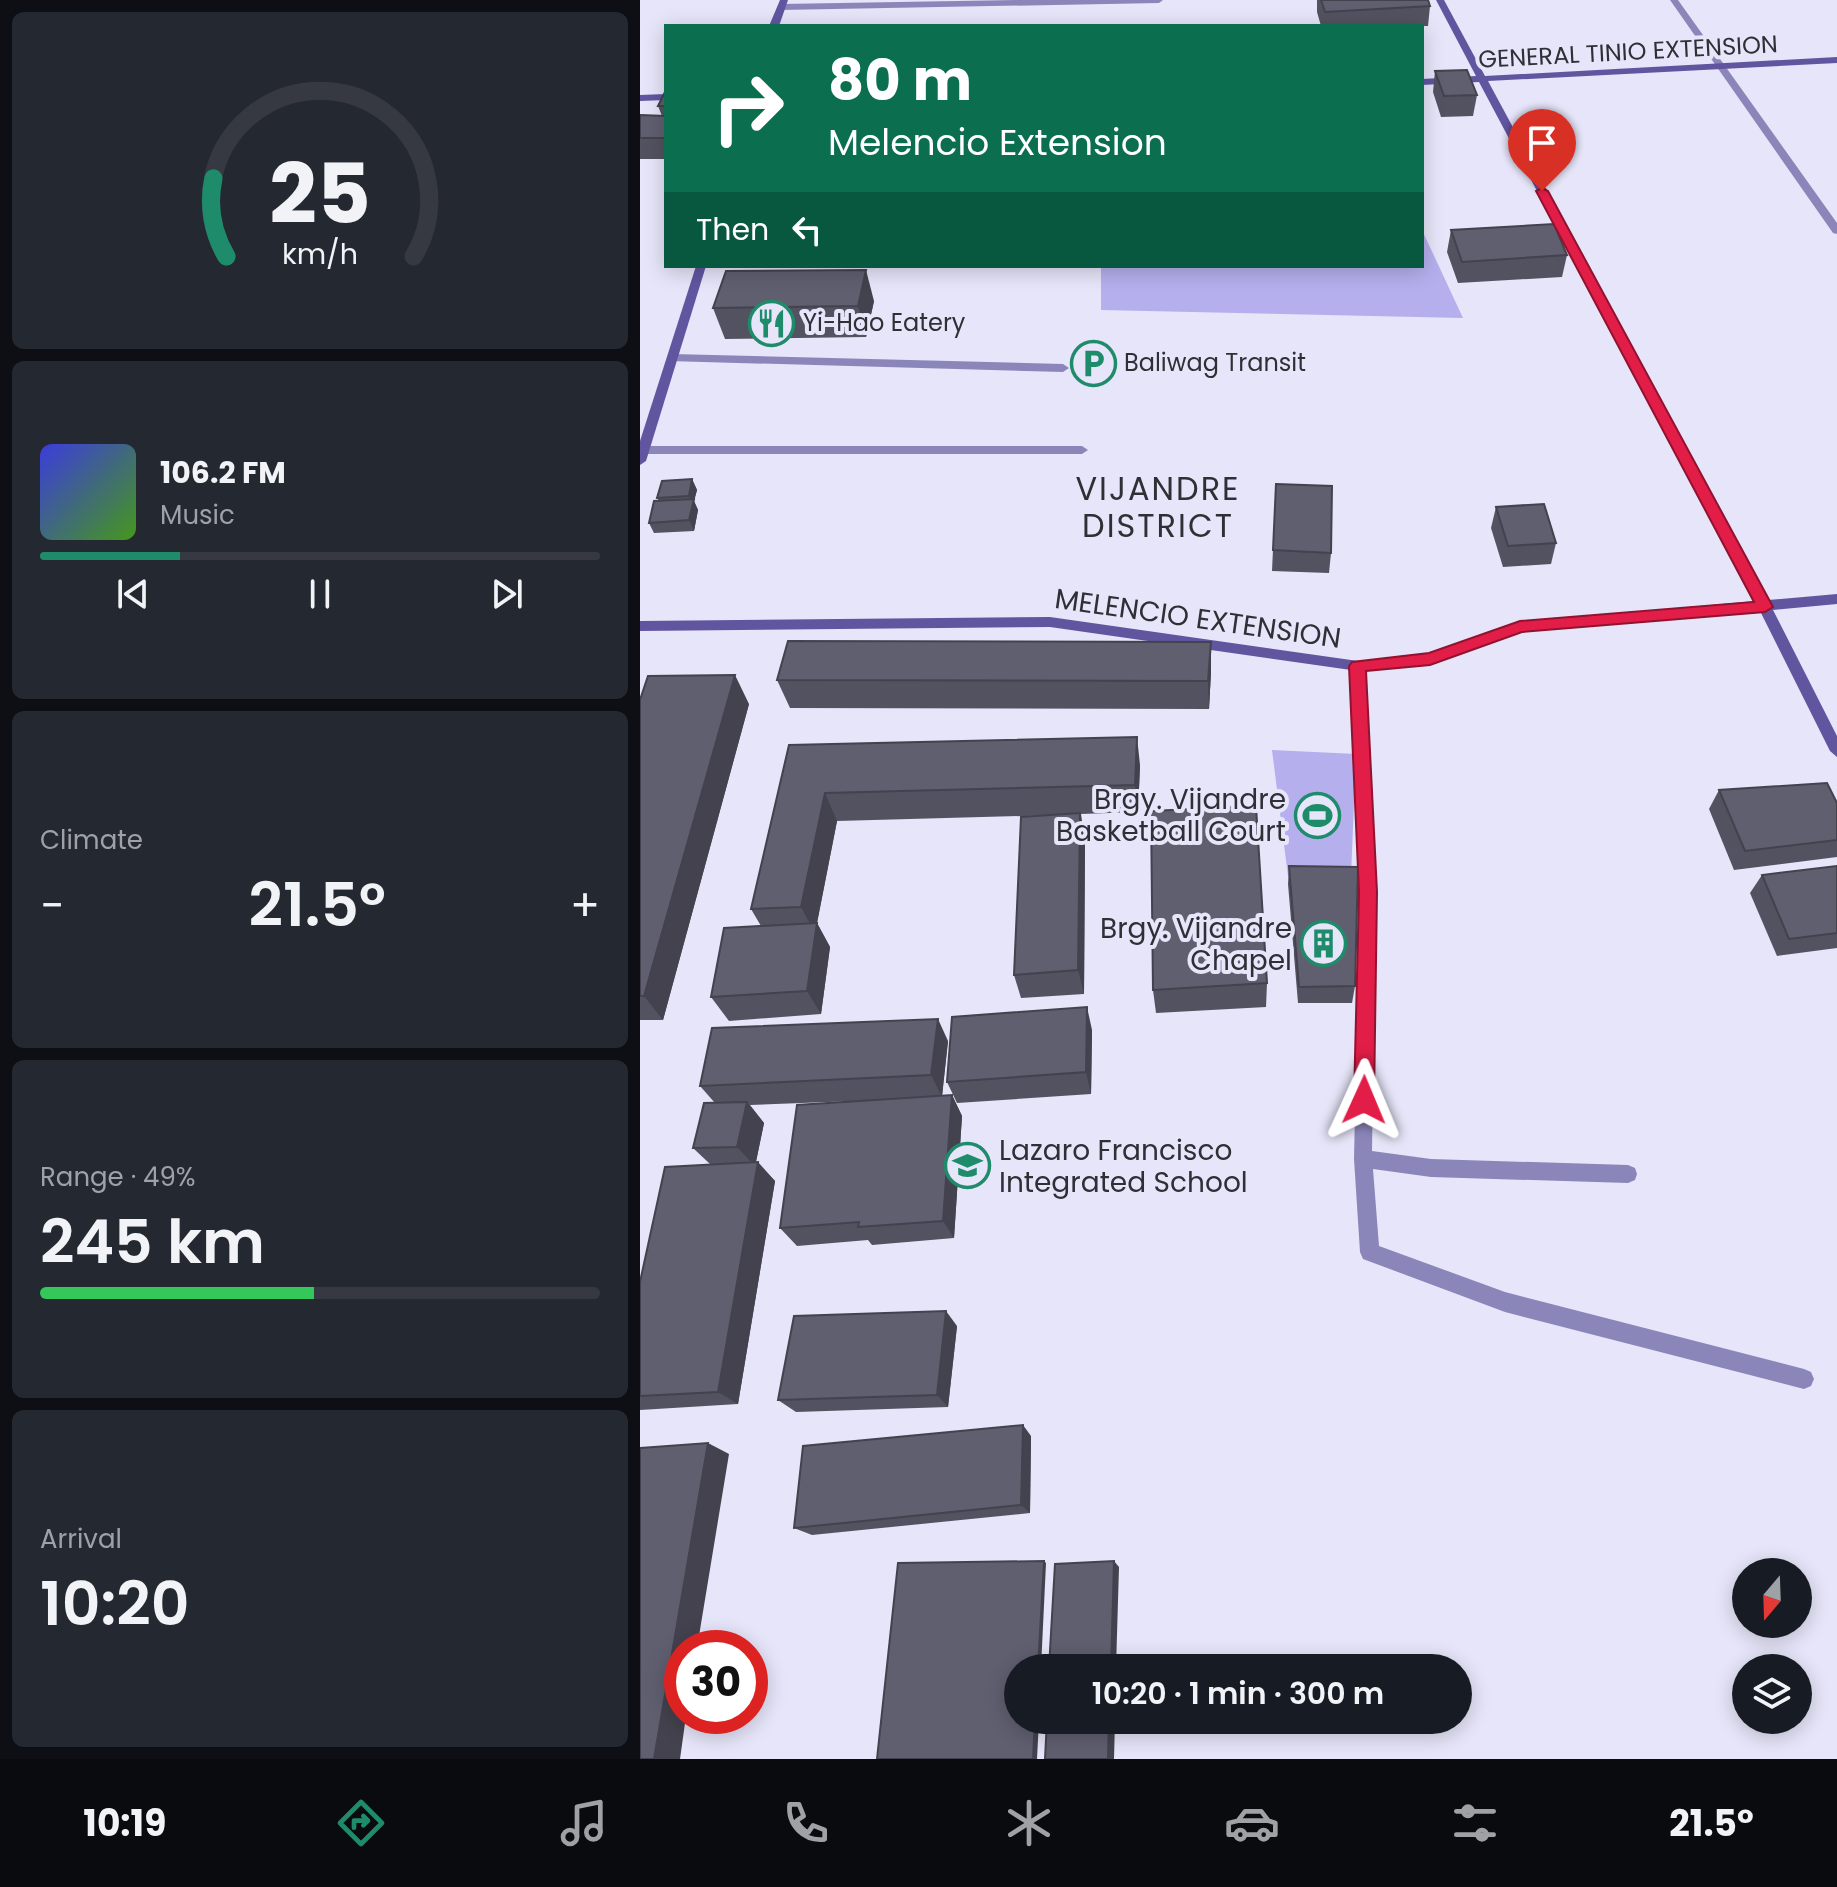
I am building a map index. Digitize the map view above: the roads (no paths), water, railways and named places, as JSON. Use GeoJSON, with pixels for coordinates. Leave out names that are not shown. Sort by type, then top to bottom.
{"type":"FeatureCollection","features":[{"type":"Feature","properties":{"kind":"street"},"geometry":{"type":"LineString","coordinates":[[775,24],[782,4],[1159,0]]}},
{"type":"Feature","properties":{"kind":"street"},"geometry":{"type":"LineString","coordinates":[[1440,0],[1765,607],[1837,751]]}},
{"type":"Feature","properties":{"kind":"street"},"geometry":{"type":"LineString","coordinates":[[1674,0],[1837,231]]}},
{"type":"Feature","properties":{"kind":"street","name":"GENERAL TINIO EXTENSION"},"geometry":{"type":"LineString","coordinates":[[1424,82],[1723,69],[1837,60]]}},
{"type":"Feature","properties":{"kind":"street"},"geometry":{"type":"LineString","coordinates":[[640,98],[664,97]]}},
{"type":"Feature","properties":{"kind":"street"},"geometry":{"type":"LineString","coordinates":[[700,268],[642,455],[1082,450]]}},
{"type":"Feature","properties":{"kind":"street"},"geometry":{"type":"LineString","coordinates":[[672,358],[1063,368]]}},
{"type":"Feature","properties":{"kind":"street","name":"MELENCIO EXTENSION"},"geometry":{"type":"LineString","coordinates":[[640,626],[1050,622],[1358,666],[1430,659],[1520,627],[1837,599]]}},
{"type":"Feature","properties":{"kind":"street"},"geometry":{"type":"LineString","coordinates":[[1358,666],[1368,892],[1363,1159],[1370,1252],[1505,1302],[1804,1379]]}},
{"type":"Feature","properties":{"kind":"street"},"geometry":{"type":"LineString","coordinates":[[1363,1159],[1431,1168],[1628,1174]]}},
{"type":"Feature","properties":{"kind":"place","name":"Yi-Hao Eatery"},"geometry":{"type":"Point","coordinates":[772,323]}},
{"type":"Feature","properties":{"kind":"place","name":"Baliwag Transit"},"geometry":{"type":"Point","coordinates":[1093,363]}},
{"type":"Feature","properties":{"kind":"place","name":"Brgy. Vijandre Basketball Court"},"geometry":{"type":"Point","coordinates":[1317,815]}},
{"type":"Feature","properties":{"kind":"place","name":"Brgy. Vijandre Chapel"},"geometry":{"type":"Point","coordinates":[1323,944]}},
{"type":"Feature","properties":{"kind":"place","name":"Lazaro Francisco Integrated School"},"geometry":{"type":"Point","coordinates":[968,1166]}},
{"type":"Feature","properties":{"kind":"district","name":"VIJANDRE DISTRICT"},"geometry":{"type":"Point","coordinates":[1158,508]}}]}
